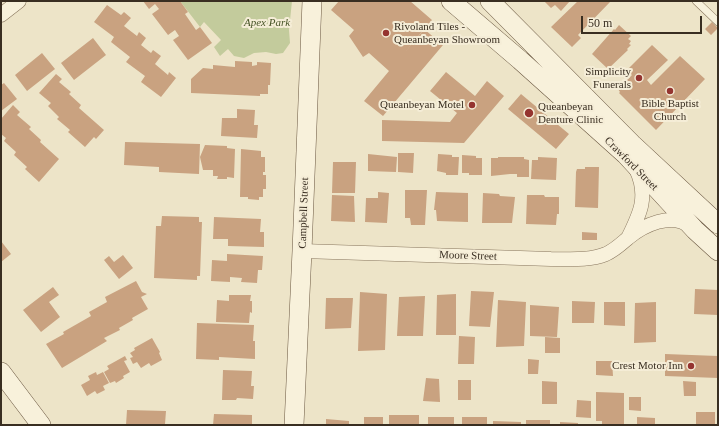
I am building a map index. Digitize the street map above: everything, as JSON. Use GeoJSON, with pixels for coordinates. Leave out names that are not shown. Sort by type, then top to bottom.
{"type":"FeatureCollection","features":[{"type":"Feature","properties":{"kind":"main road","name":"Campbell Street"},"geometry":{"type":"LineString","coordinates":[[294,425],[312,1]]}},
{"type":"Feature","properties":{"kind":"main road","name":"Crawford Street"},"geometry":{"type":"LineString","coordinates":[[451,1],[520,60],[626,155],[695,230],[718,251]]}},
{"type":"Feature","properties":{"kind":"main road","name":"Crawford Street"},"geometry":{"type":"LineString","coordinates":[[490,1],[632,144],[718,224]]}},
{"type":"Feature","properties":{"kind":"main road"},"geometry":{"type":"LineString","coordinates":[[1,372],[41,425]]}},
{"type":"Feature","properties":{"kind":"street"},"geometry":{"type":"LineString","coordinates":[[1,15],[19,1]]}},
{"type":"Feature","properties":{"kind":"street","name":"Moore Street"},"geometry":{"type":"LineString","coordinates":[[626,155],[638,174],[643,194],[639,214],[628,238]]}},
{"type":"Feature","properties":{"kind":"street","name":"Moore Street"},"geometry":{"type":"LineString","coordinates":[[302,251],[574,260],[591,259],[606,254],[619,247],[628,238],[652,224],[666,220],[681,222],[695,230]]}},
{"type":"Feature","properties":{"kind":"lane"},"geometry":{"type":"LineString","coordinates":[[696,1],[718,22]]}},
{"type":"Feature","properties":{"kind":"green space","name":"Apex Park"},"geometry":{"type":"Polygon","coordinates":[[[180,1],[292,1],[289,30],[290,43],[283,53],[254,53],[244,58],[234,56],[228,49],[220,56],[214,47],[221,40],[204,22],[200,27],[180,1]]]}},
{"type":"Feature","properties":{"kind":"building"},"geometry":{"type":"Polygon","coordinates":[[[143,1],[180,1],[188,12],[185,14],[196,30],[200,27],[212,43],[188,60],[173,40],[179,36],[175,30],[168,35],[152,14],[159,9],[155,4],[149,9],[143,1]]]}},
{"type":"Feature","properties":{"kind":"building","name":"Rivoland Tiles - Queanbeyan Showroom"},"geometry":{"type":"Polygon","coordinates":[[[339,1],[410,1],[432,20],[424,29],[443,45],[383,116],[364,101],[389,71],[369,53],[363,57],[349,36],[354,30],[331,10],[339,1]]]}},
{"type":"Feature","properties":{"kind":"building"},"geometry":{"type":"Polygon","coordinates":[[[544,1],[570,1],[561,11],[555,5],[551,8],[544,1]]]}},
{"type":"Feature","properties":{"kind":"building"},"geometry":{"type":"Polygon","coordinates":[[[578,1],[611,1],[578,35],[581,38],[572,47],[551,27],[578,1]]]}},
{"type":"Feature","properties":{"kind":"building"},"geometry":{"type":"Polygon","coordinates":[[[107,5],[121,15],[124,12],[131,18],[124,26],[137,36],[139,32],[146,38],[141,45],[151,53],[153,50],[161,56],[155,64],[168,75],[169,72],[176,78],[161,97],[141,82],[145,76],[126,62],[130,57],[111,42],[114,37],[94,22],[107,5]]]}},
{"type":"Feature","properties":{"kind":"building"},"geometry":{"type":"Polygon","coordinates":[[[712,22],[718,28],[711,35],[705,29],[712,22]]]}},
{"type":"Feature","properties":{"kind":"building"},"geometry":{"type":"Polygon","coordinates":[[[619,25],[631,36],[628,39],[631,41],[629,44],[631,45],[627,49],[628,50],[608,69],[592,54],[619,25]]]}},
{"type":"Feature","properties":{"kind":"building"},"geometry":{"type":"Polygon","coordinates":[[[93,38],[106,55],[74,80],[61,63],[93,38]]]}},
{"type":"Feature","properties":{"kind":"building","name":"Bible Baptist Church"},"geometry":{"type":"Polygon","coordinates":[[[652,45],[668,60],[647,80],[651,85],[680,56],[705,79],[656,130],[619,93],[620,92],[618,89],[632,75],[627,70],[652,45]]]}},
{"type":"Feature","properties":{"kind":"building"},"geometry":{"type":"Polygon","coordinates":[[[42,53],[55,69],[27,91],[15,75],[42,53]]]}},
{"type":"Feature","properties":{"kind":"building"},"geometry":{"type":"Polygon","coordinates":[[[235,61],[252,62],[252,66],[257,65],[257,62],[271,63],[268,94],[260,94],[260,96],[191,93],[191,79],[203,68],[213,69],[213,65],[235,67],[235,61]]]}},
{"type":"Feature","properties":{"kind":"building","name":"Queanbeyan Motel"},"geometry":{"type":"Polygon","coordinates":[[[446,72],[475,96],[487,81],[504,96],[464,143],[382,141],[382,120],[450,122],[457,113],[430,91],[446,72]]]}},
{"type":"Feature","properties":{"kind":"building"},"geometry":{"type":"Polygon","coordinates":[[[56,74],[62,79],[59,82],[71,92],[69,94],[81,105],[79,108],[104,130],[96,139],[94,137],[85,147],[68,132],[70,130],[57,119],[59,117],[48,106],[51,103],[39,93],[56,74]]]}},
{"type":"Feature","properties":{"kind":"building"},"geometry":{"type":"Polygon","coordinates":[[[4,83],[17,99],[1,111],[1,85],[4,83]]]}},
{"type":"Feature","properties":{"kind":"building"},"geometry":{"type":"Polygon","coordinates":[[[521,94],[569,134],[556,149],[508,109],[521,94]]]}},
{"type":"Feature","properties":{"kind":"building"},"geometry":{"type":"Polygon","coordinates":[[[13,105],[20,112],[17,115],[31,127],[29,129],[41,140],[40,142],[59,159],[39,182],[25,169],[27,167],[14,155],[16,152],[4,141],[6,138],[1,134],[1,119],[13,105]]]}},
{"type":"Feature","properties":{"kind":"building"},"geometry":{"type":"Polygon","coordinates":[[[237,109],[255,110],[254,125],[258,125],[257,138],[221,136],[222,118],[237,118],[237,109]]]}},
{"type":"Feature","properties":{"kind":"building"},"geometry":{"type":"Polygon","coordinates":[[[125,142],[200,144],[199,174],[159,172],[159,167],[124,165],[125,142]]]}},
{"type":"Feature","properties":{"kind":"building"},"geometry":{"type":"Polygon","coordinates":[[[205,145],[227,146],[227,148],[235,149],[234,178],[227,177],[227,179],[217,179],[218,176],[213,176],[213,170],[203,170],[200,157],[205,145]]]}},
{"type":"Feature","properties":{"kind":"building"},"geometry":{"type":"Polygon","coordinates":[[[241,149],[261,151],[261,157],[265,157],[265,172],[263,172],[263,175],[266,175],[266,189],[263,189],[263,197],[259,197],[259,200],[248,199],[248,197],[240,197],[241,149]]]}},
{"type":"Feature","properties":{"kind":"building"},"geometry":{"type":"Polygon","coordinates":[[[398,153],[414,153],[413,173],[398,172],[398,153]]]}},
{"type":"Feature","properties":{"kind":"building"},"geometry":{"type":"Polygon","coordinates":[[[368,154],[397,157],[396,172],[368,171],[368,154]]]}},
{"type":"Feature","properties":{"kind":"building"},"geometry":{"type":"Polygon","coordinates":[[[438,154],[459,157],[458,175],[446,175],[446,173],[437,171],[438,154]]]}},
{"type":"Feature","properties":{"kind":"building"},"geometry":{"type":"Polygon","coordinates":[[[462,155],[482,158],[482,175],[469,175],[469,173],[462,173],[462,155]]]}},
{"type":"Feature","properties":{"kind":"building"},"geometry":{"type":"Polygon","coordinates":[[[524,157],[524,159],[529,160],[529,177],[517,177],[517,174],[491,176],[491,158],[524,157]]]}},
{"type":"Feature","properties":{"kind":"building"},"geometry":{"type":"Polygon","coordinates":[[[538,157],[557,158],[556,180],[531,179],[532,160],[538,160],[538,157]]]}},
{"type":"Feature","properties":{"kind":"building"},"geometry":{"type":"Polygon","coordinates":[[[333,162],[356,162],[355,193],[332,193],[333,162]]]}},
{"type":"Feature","properties":{"kind":"building"},"geometry":{"type":"Polygon","coordinates":[[[585,167],[599,167],[598,208],[575,207],[576,172],[577,169],[585,169],[585,167]]]}},
{"type":"Feature","properties":{"kind":"building"},"geometry":{"type":"Polygon","coordinates":[[[405,190],[427,190],[425,225],[411,225],[410,218],[405,218],[405,190]]]}},
{"type":"Feature","properties":{"kind":"building"},"geometry":{"type":"Polygon","coordinates":[[[378,192],[389,193],[387,223],[365,222],[366,198],[378,198],[378,192]]]}},
{"type":"Feature","properties":{"kind":"building"},"geometry":{"type":"Polygon","coordinates":[[[436,192],[468,193],[468,222],[437,221],[436,210],[434,210],[436,192]]]}},
{"type":"Feature","properties":{"kind":"building"},"geometry":{"type":"Polygon","coordinates":[[[483,193],[515,197],[512,223],[482,223],[483,193]]]}},
{"type":"Feature","properties":{"kind":"building"},"geometry":{"type":"Polygon","coordinates":[[[332,195],[354,196],[355,222],[331,221],[332,195]]]}},
{"type":"Feature","properties":{"kind":"building"},"geometry":{"type":"Polygon","coordinates":[[[527,195],[559,197],[559,214],[557,214],[556,225],[526,224],[527,195]]]}},
{"type":"Feature","properties":{"kind":"building"},"geometry":{"type":"Polygon","coordinates":[[[162,216],[199,217],[199,222],[202,222],[200,276],[197,276],[197,280],[154,278],[156,226],[161,226],[162,216]]]}},
{"type":"Feature","properties":{"kind":"building"},"geometry":{"type":"Polygon","coordinates":[[[214,217],[261,219],[260,232],[264,232],[264,247],[228,246],[228,239],[213,239],[214,217]]]}},
{"type":"Feature","properties":{"kind":"building"},"geometry":{"type":"Polygon","coordinates":[[[582,232],[597,233],[597,240],[582,240],[582,232]]]}},
{"type":"Feature","properties":{"kind":"building"},"geometry":{"type":"Polygon","coordinates":[[[1,241],[11,254],[1,262],[1,241]]]}},
{"type":"Feature","properties":{"kind":"building"},"geometry":{"type":"Polygon","coordinates":[[[227,254],[263,256],[262,270],[258,270],[257,283],[241,282],[242,278],[230,277],[230,282],[211,281],[212,260],[227,261],[227,254]]]}},
{"type":"Feature","properties":{"kind":"building"},"geometry":{"type":"Polygon","coordinates":[[[123,255],[133,268],[119,279],[104,260],[109,256],[114,262],[123,255]]]}},
{"type":"Feature","properties":{"kind":"building"},"geometry":{"type":"Polygon","coordinates":[[[136,281],[142,292],[147,294],[141,297],[148,309],[132,318],[133,320],[119,328],[120,330],[104,338],[107,341],[62,368],[46,344],[64,334],[63,332],[91,316],[89,312],[107,302],[105,297],[136,281]]]}},
{"type":"Feature","properties":{"kind":"building"},"geometry":{"type":"Polygon","coordinates":[[[53,287],[59,295],[49,302],[60,317],[41,332],[23,310],[53,287]]]}},
{"type":"Feature","properties":{"kind":"building"},"geometry":{"type":"Polygon","coordinates":[[[695,289],[718,290],[718,315],[694,314],[695,289]]]}},
{"type":"Feature","properties":{"kind":"building"},"geometry":{"type":"Polygon","coordinates":[[[471,291],[494,292],[490,327],[469,326],[471,291]]]}},
{"type":"Feature","properties":{"kind":"building"},"geometry":{"type":"Polygon","coordinates":[[[360,292],[387,294],[385,350],[358,351],[360,292]]]}},
{"type":"Feature","properties":{"kind":"building"},"geometry":{"type":"Polygon","coordinates":[[[456,294],[456,335],[436,335],[437,295],[456,294]]]}},
{"type":"Feature","properties":{"kind":"building"},"geometry":{"type":"Polygon","coordinates":[[[229,295],[251,295],[250,301],[252,301],[252,313],[250,312],[249,323],[216,322],[217,300],[229,301],[229,295]]]}},
{"type":"Feature","properties":{"kind":"building"},"geometry":{"type":"Polygon","coordinates":[[[425,296],[423,336],[397,336],[399,297],[425,296]]]}},
{"type":"Feature","properties":{"kind":"building"},"geometry":{"type":"Polygon","coordinates":[[[326,298],[353,298],[351,328],[325,329],[326,298]]]}},
{"type":"Feature","properties":{"kind":"building"},"geometry":{"type":"Polygon","coordinates":[[[498,300],[526,302],[524,346],[496,347],[498,300]]]}},
{"type":"Feature","properties":{"kind":"building"},"geometry":{"type":"Polygon","coordinates":[[[572,301],[595,302],[594,323],[572,323],[572,301]]]}},
{"type":"Feature","properties":{"kind":"building"},"geometry":{"type":"Polygon","coordinates":[[[604,302],[625,302],[625,326],[604,325],[604,302]]]}},
{"type":"Feature","properties":{"kind":"building"},"geometry":{"type":"Polygon","coordinates":[[[656,302],[656,342],[634,343],[635,303],[656,302]]]}},
{"type":"Feature","properties":{"kind":"building"},"geometry":{"type":"Polygon","coordinates":[[[530,305],[559,307],[557,337],[530,336],[530,305]]]}},
{"type":"Feature","properties":{"kind":"building"},"geometry":{"type":"Polygon","coordinates":[[[197,323],[254,325],[253,341],[255,341],[255,359],[219,357],[219,360],[196,359],[197,323]]]}},
{"type":"Feature","properties":{"kind":"building"},"geometry":{"type":"Polygon","coordinates":[[[459,336],[475,337],[474,364],[458,364],[459,336]]]}},
{"type":"Feature","properties":{"kind":"building"},"geometry":{"type":"Polygon","coordinates":[[[545,337],[560,338],[560,353],[545,353],[545,337]]]}},
{"type":"Feature","properties":{"kind":"building"},"geometry":{"type":"Polygon","coordinates":[[[152,338],[160,352],[159,353],[162,360],[151,366],[149,363],[141,368],[137,362],[133,364],[130,358],[133,357],[130,353],[135,350],[134,348],[152,338]]]}},
{"type":"Feature","properties":{"kind":"building","name":"Crest Motor Inn"},"geometry":{"type":"Polygon","coordinates":[[[665,354],[718,356],[718,378],[665,376],[665,354]]]}},
{"type":"Feature","properties":{"kind":"building"},"geometry":{"type":"Polygon","coordinates":[[[125,356],[127,360],[124,361],[130,372],[116,383],[115,381],[110,383],[104,372],[109,369],[107,366],[125,356]]]}},
{"type":"Feature","properties":{"kind":"building"},"geometry":{"type":"Polygon","coordinates":[[[528,359],[539,360],[538,374],[528,374],[528,359]]]}},
{"type":"Feature","properties":{"kind":"building"},"geometry":{"type":"Polygon","coordinates":[[[596,361],[612,361],[613,376],[596,375],[596,361]]]}},
{"type":"Feature","properties":{"kind":"building"},"geometry":{"type":"Polygon","coordinates":[[[223,370],[252,371],[251,386],[254,386],[253,399],[237,398],[236,400],[222,400],[223,370]]]}},
{"type":"Feature","properties":{"kind":"building"},"geometry":{"type":"Polygon","coordinates":[[[96,372],[97,375],[103,372],[109,383],[103,386],[105,390],[97,394],[95,391],[87,396],[81,385],[90,380],[88,376],[96,372]]]}},
{"type":"Feature","properties":{"kind":"building"},"geometry":{"type":"Polygon","coordinates":[[[426,378],[439,379],[440,402],[423,401],[426,378]]]}},
{"type":"Feature","properties":{"kind":"building"},"geometry":{"type":"Polygon","coordinates":[[[458,380],[471,380],[471,400],[458,400],[458,380]]]}},
{"type":"Feature","properties":{"kind":"building"},"geometry":{"type":"Polygon","coordinates":[[[542,381],[557,382],[557,404],[542,404],[542,381]]]}},
{"type":"Feature","properties":{"kind":"building"},"geometry":{"type":"Polygon","coordinates":[[[683,381],[696,382],[696,396],[684,396],[683,381]]]}},
{"type":"Feature","properties":{"kind":"building"},"geometry":{"type":"Polygon","coordinates":[[[596,392],[624,393],[624,425],[602,425],[602,421],[596,421],[596,392]]]}},
{"type":"Feature","properties":{"kind":"building"},"geometry":{"type":"Polygon","coordinates":[[[629,397],[641,397],[641,411],[629,410],[629,397]]]}},
{"type":"Feature","properties":{"kind":"building"},"geometry":{"type":"Polygon","coordinates":[[[577,400],[591,401],[591,418],[576,417],[577,400]]]}},
{"type":"Feature","properties":{"kind":"building"},"geometry":{"type":"Polygon","coordinates":[[[127,410],[166,411],[165,424],[126,425],[127,410]]]}},
{"type":"Feature","properties":{"kind":"building"},"geometry":{"type":"Polygon","coordinates":[[[696,412],[715,412],[715,425],[696,425],[696,412]]]}},
{"type":"Feature","properties":{"kind":"building"},"geometry":{"type":"Polygon","coordinates":[[[214,414],[252,415],[252,425],[213,425],[214,414]]]}},
{"type":"Feature","properties":{"kind":"building"},"geometry":{"type":"Polygon","coordinates":[[[389,415],[419,415],[419,425],[389,425],[389,415]]]}},
{"type":"Feature","properties":{"kind":"building"},"geometry":{"type":"Polygon","coordinates":[[[364,417],[383,417],[383,425],[364,425],[364,417]]]}},
{"type":"Feature","properties":{"kind":"building"},"geometry":{"type":"Polygon","coordinates":[[[428,417],[454,417],[454,425],[428,425],[428,417]]]}},
{"type":"Feature","properties":{"kind":"building"},"geometry":{"type":"Polygon","coordinates":[[[462,417],[487,417],[487,425],[462,425],[462,417]]]}},
{"type":"Feature","properties":{"kind":"building"},"geometry":{"type":"Polygon","coordinates":[[[637,417],[655,418],[655,425],[637,425],[637,417]]]}},
{"type":"Feature","properties":{"kind":"building"},"geometry":{"type":"Polygon","coordinates":[[[326,419],[349,421],[349,425],[326,425],[326,419]]]}},
{"type":"Feature","properties":{"kind":"building"},"geometry":{"type":"Polygon","coordinates":[[[526,420],[550,420],[550,425],[526,425],[526,420]]]}},
{"type":"Feature","properties":{"kind":"building"},"geometry":{"type":"Polygon","coordinates":[[[493,421],[521,422],[521,425],[493,425],[493,421]]]}},
{"type":"Feature","properties":{"kind":"building"},"geometry":{"type":"Polygon","coordinates":[[[560,422],[578,423],[578,425],[560,425],[560,422]]]}},
{"type":"Feature","properties":{"kind":"place","name":"Rivoland Tiles - Queanbeyan Showroom"},"geometry":{"type":"Point","coordinates":[386,33]}},
{"type":"Feature","properties":{"kind":"place","name":"Simplicity Funerals"},"geometry":{"type":"Point","coordinates":[639,78]}},
{"type":"Feature","properties":{"kind":"place","name":"Bible Baptist Church"},"geometry":{"type":"Point","coordinates":[670,91]}},
{"type":"Feature","properties":{"kind":"place","name":"Queanbeyan Motel"},"geometry":{"type":"Point","coordinates":[472,105]}},
{"type":"Feature","properties":{"kind":"place","name":"Queanbeyan Denture Clinic"},"geometry":{"type":"Point","coordinates":[529,113]}},
{"type":"Feature","properties":{"kind":"place","name":"Crest Motor Inn"},"geometry":{"type":"Point","coordinates":[691,366]}}]}
